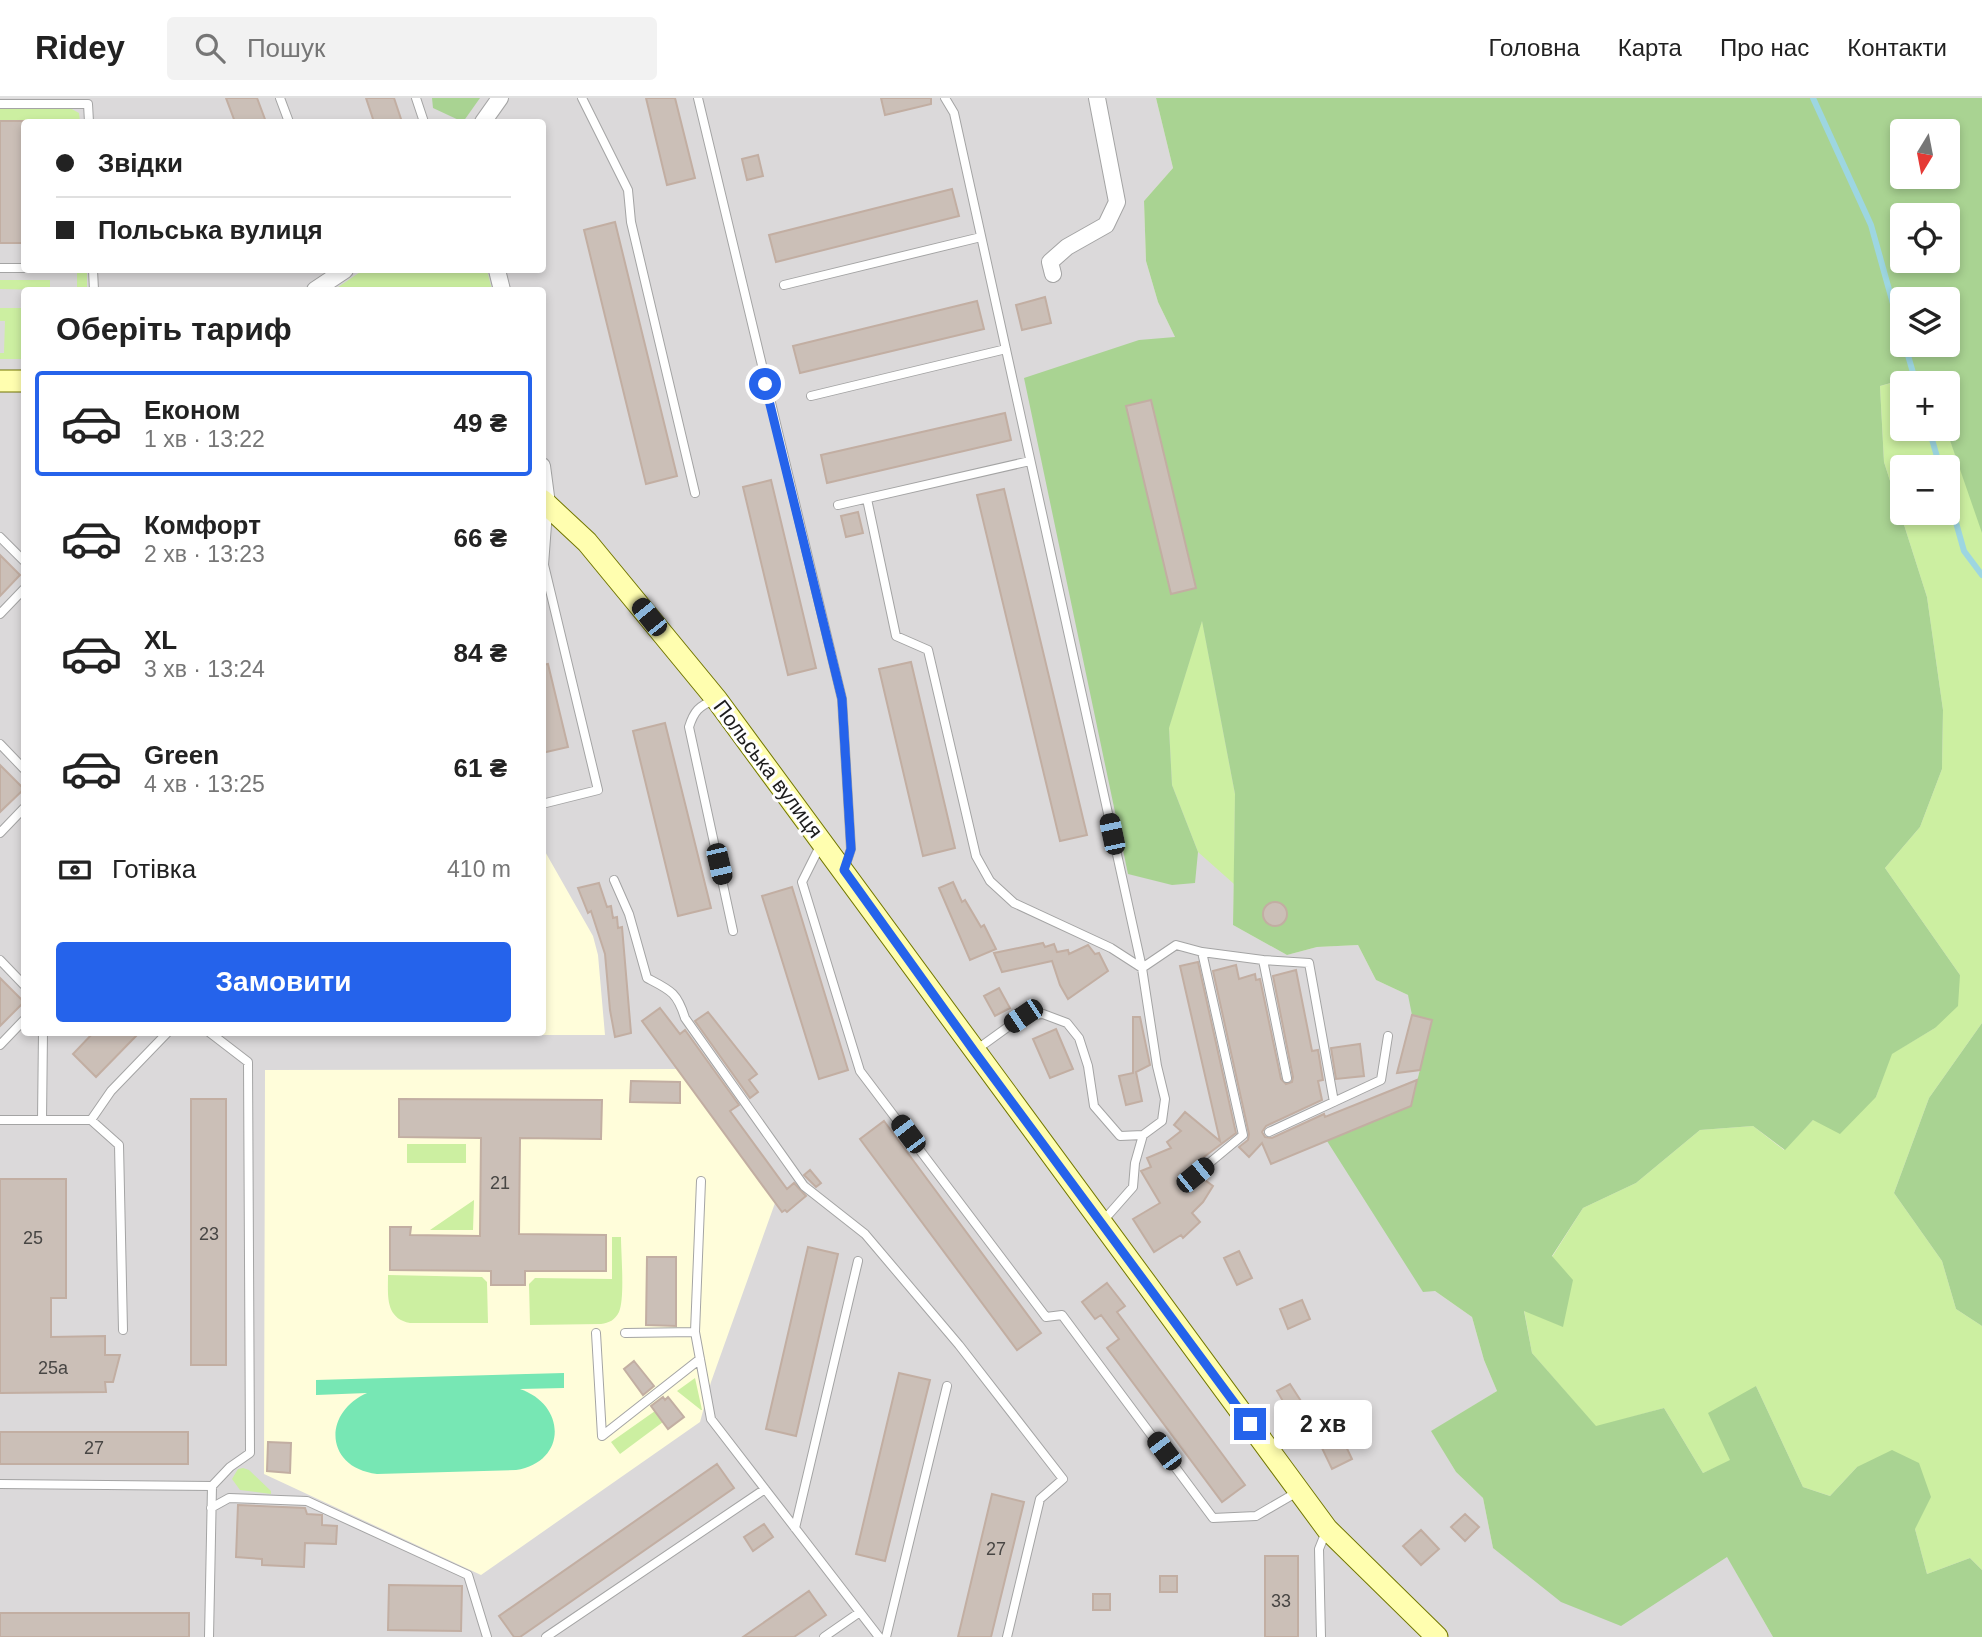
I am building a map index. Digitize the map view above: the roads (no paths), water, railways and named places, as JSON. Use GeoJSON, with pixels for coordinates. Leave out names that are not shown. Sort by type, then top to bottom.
{"type":"FeatureCollection","features":[{"type":"Feature","properties":{"kind":"street"},"geometry":{"type":"LineString","coordinates":[[485,119],[500,98]]}},
{"type":"Feature","properties":{"kind":"street"},"geometry":{"type":"LineString","coordinates":[[1053,274],[1050,262],[1067,247],[1107,225],[1117,202],[1097,98]]}},
{"type":"Feature","properties":{"kind":"street"},"geometry":{"type":"LineString","coordinates":[[319,287],[339,273]]}},
{"type":"Feature","properties":{"kind":"street"},"geometry":{"type":"LineString","coordinates":[[0,381],[21,381]]}},
{"type":"Feature","properties":{"kind":"street","name":"Польська вулиця"},"geometry":{"type":"LineString","coordinates":[[546,503],[587,542],[717,699],[1327,1529],[1437,1637]]}},
{"type":"Feature","properties":{"kind":"lane"},"geometry":{"type":"LineString","coordinates":[[280,98],[288,119]]}},
{"type":"Feature","properties":{"kind":"lane"},"geometry":{"type":"LineString","coordinates":[[416,98],[424,119]]}},
{"type":"Feature","properties":{"kind":"lane"},"geometry":{"type":"LineString","coordinates":[[582,98],[628,190],[631,222],[695,493]]}},
{"type":"Feature","properties":{"kind":"lane"},"geometry":{"type":"LineString","coordinates":[[698,98],[842,699],[851,849],[844,870]]}},
{"type":"Feature","properties":{"kind":"lane"},"geometry":{"type":"LineString","coordinates":[[945,98],[954,113],[1142,968],[1157,1066],[1165,1099],[1162,1121],[1143,1135],[1120,1136],[1094,1105],[1088,1066],[1079,1038],[1067,1023],[1043,1014],[1023,1016],[974,1051]]}},
{"type":"Feature","properties":{"kind":"lane"},"geometry":{"type":"LineString","coordinates":[[0,104],[88,104],[89,119]]}},
{"type":"Feature","properties":{"kind":"lane"},"geometry":{"type":"LineString","coordinates":[[784,285],[981,237]]}},
{"type":"Feature","properties":{"kind":"lane"},"geometry":{"type":"LineString","coordinates":[[0,268],[21,268]]}},
{"type":"Feature","properties":{"kind":"lane"},"geometry":{"type":"LineString","coordinates":[[811,396],[1006,349]]}},
{"type":"Feature","properties":{"kind":"lane"},"geometry":{"type":"LineString","coordinates":[[838,505],[1030,461]]}},
{"type":"Feature","properties":{"kind":"lane"},"geometry":{"type":"LineString","coordinates":[[867,499],[896,636],[928,650],[976,856],[990,881],[1014,903],[1111,948],[1142,968]]}},
{"type":"Feature","properties":{"kind":"lane"},"geometry":{"type":"LineString","coordinates":[[546,511],[546,538]]}},
{"type":"Feature","properties":{"kind":"lane"},"geometry":{"type":"LineString","coordinates":[[0,537],[21,558]]}},
{"type":"Feature","properties":{"kind":"lane"},"geometry":{"type":"LineString","coordinates":[[546,573],[598,790],[546,803]]}},
{"type":"Feature","properties":{"kind":"lane"},"geometry":{"type":"LineString","coordinates":[[0,614],[21,592]]}},
{"type":"Feature","properties":{"kind":"lane"},"geometry":{"type":"LineString","coordinates":[[717,699],[699,706],[692,715],[689,727],[733,931]]}},
{"type":"Feature","properties":{"kind":"lane"},"geometry":{"type":"LineString","coordinates":[[0,744],[21,766]]}},
{"type":"Feature","properties":{"kind":"lane"},"geometry":{"type":"LineString","coordinates":[[0,833],[21,811]]}},
{"type":"Feature","properties":{"kind":"lane"},"geometry":{"type":"LineString","coordinates":[[822,842],[802,882],[860,1071],[1046,1317],[1062,1315],[1213,1518],[1256,1516],[1299,1491]]}},
{"type":"Feature","properties":{"kind":"lane"},"geometry":{"type":"LineString","coordinates":[[614,880],[629,914],[647,978],[671,991],[679,999],[685,1018],[804,1186],[865,1234],[959,1345],[1063,1479],[1040,1499],[1007,1637]]}},
{"type":"Feature","properties":{"kind":"lane"},"geometry":{"type":"LineString","coordinates":[[1142,968],[1176,945],[1202,952],[1310,963],[1334,1102]]}},
{"type":"Feature","properties":{"kind":"lane"},"geometry":{"type":"LineString","coordinates":[[1195,1175],[1243,1135],[1202,952]]}},
{"type":"Feature","properties":{"kind":"lane"},"geometry":{"type":"LineString","coordinates":[[0,960],[21,982]]}},
{"type":"Feature","properties":{"kind":"lane"},"geometry":{"type":"LineString","coordinates":[[1263,960],[1287,1078]]}},
{"type":"Feature","properties":{"kind":"lane"},"geometry":{"type":"LineString","coordinates":[[0,1045],[21,1023]]}},
{"type":"Feature","properties":{"kind":"lane"},"geometry":{"type":"LineString","coordinates":[[42,1120],[43,1036]]}},
{"type":"Feature","properties":{"kind":"lane"},"geometry":{"type":"LineString","coordinates":[[91,1120],[111,1091],[164,1036]]}},
{"type":"Feature","properties":{"kind":"lane"},"geometry":{"type":"LineString","coordinates":[[209,1637],[212,1486],[250,1453],[248,1062],[214,1036]]}},
{"type":"Feature","properties":{"kind":"lane"},"geometry":{"type":"LineString","coordinates":[[1269,1132],[1381,1080],[1388,1036]]}},
{"type":"Feature","properties":{"kind":"lane"},"geometry":{"type":"LineString","coordinates":[[0,1121],[91,1120],[118,1145],[123,1329]]}},
{"type":"Feature","properties":{"kind":"lane"},"geometry":{"type":"LineString","coordinates":[[1101,1223],[1133,1187],[1135,1163],[1143,1135]]}},
{"type":"Feature","properties":{"kind":"lane"},"geometry":{"type":"LineString","coordinates":[[701,1181],[695,1332],[711,1419],[879,1637]]}},
{"type":"Feature","properties":{"kind":"lane"},"geometry":{"type":"LineString","coordinates":[[795,1528],[858,1261]]}},
{"type":"Feature","properties":{"kind":"lane"},"geometry":{"type":"LineString","coordinates":[[625,1333],[695,1332]]}},
{"type":"Feature","properties":{"kind":"lane"},"geometry":{"type":"LineString","coordinates":[[596,1333],[602,1436],[700,1359]]}},
{"type":"Feature","properties":{"kind":"lane"},"geometry":{"type":"LineString","coordinates":[[886,1637],[947,1386]]}},
{"type":"Feature","properties":{"kind":"lane"},"geometry":{"type":"LineString","coordinates":[[0,1485],[212,1486]]}},
{"type":"Feature","properties":{"kind":"lane"},"geometry":{"type":"LineString","coordinates":[[546,1637],[765,1489]]}},
{"type":"Feature","properties":{"kind":"lane"},"geometry":{"type":"LineString","coordinates":[[211,1508],[229,1497],[307,1501],[468,1575],[487,1637]]}},
{"type":"Feature","properties":{"kind":"lane"},"geometry":{"type":"LineString","coordinates":[[1321,1637],[1319,1549],[1327,1529]]}},
{"type":"Feature","properties":{"kind":"lane"},"geometry":{"type":"LineString","coordinates":[[824,1637],[860,1612]]}},
{"type":"Feature","properties":{"kind":"waterway"},"geometry":{"type":"LineString","coordinates":[[1813,98],[1871,225],[1890,293]]}},
{"type":"Feature","properties":{"kind":"waterway"},"geometry":{"type":"LineString","coordinates":[[1908,357],[1913,371]]}},
{"type":"Feature","properties":{"kind":"waterway"},"geometry":{"type":"LineString","coordinates":[[1932,441],[1937,455]]}},
{"type":"Feature","properties":{"kind":"waterway"},"geometry":{"type":"LineString","coordinates":[[1957,525],[1964,551],[1982,575]]}}]}
